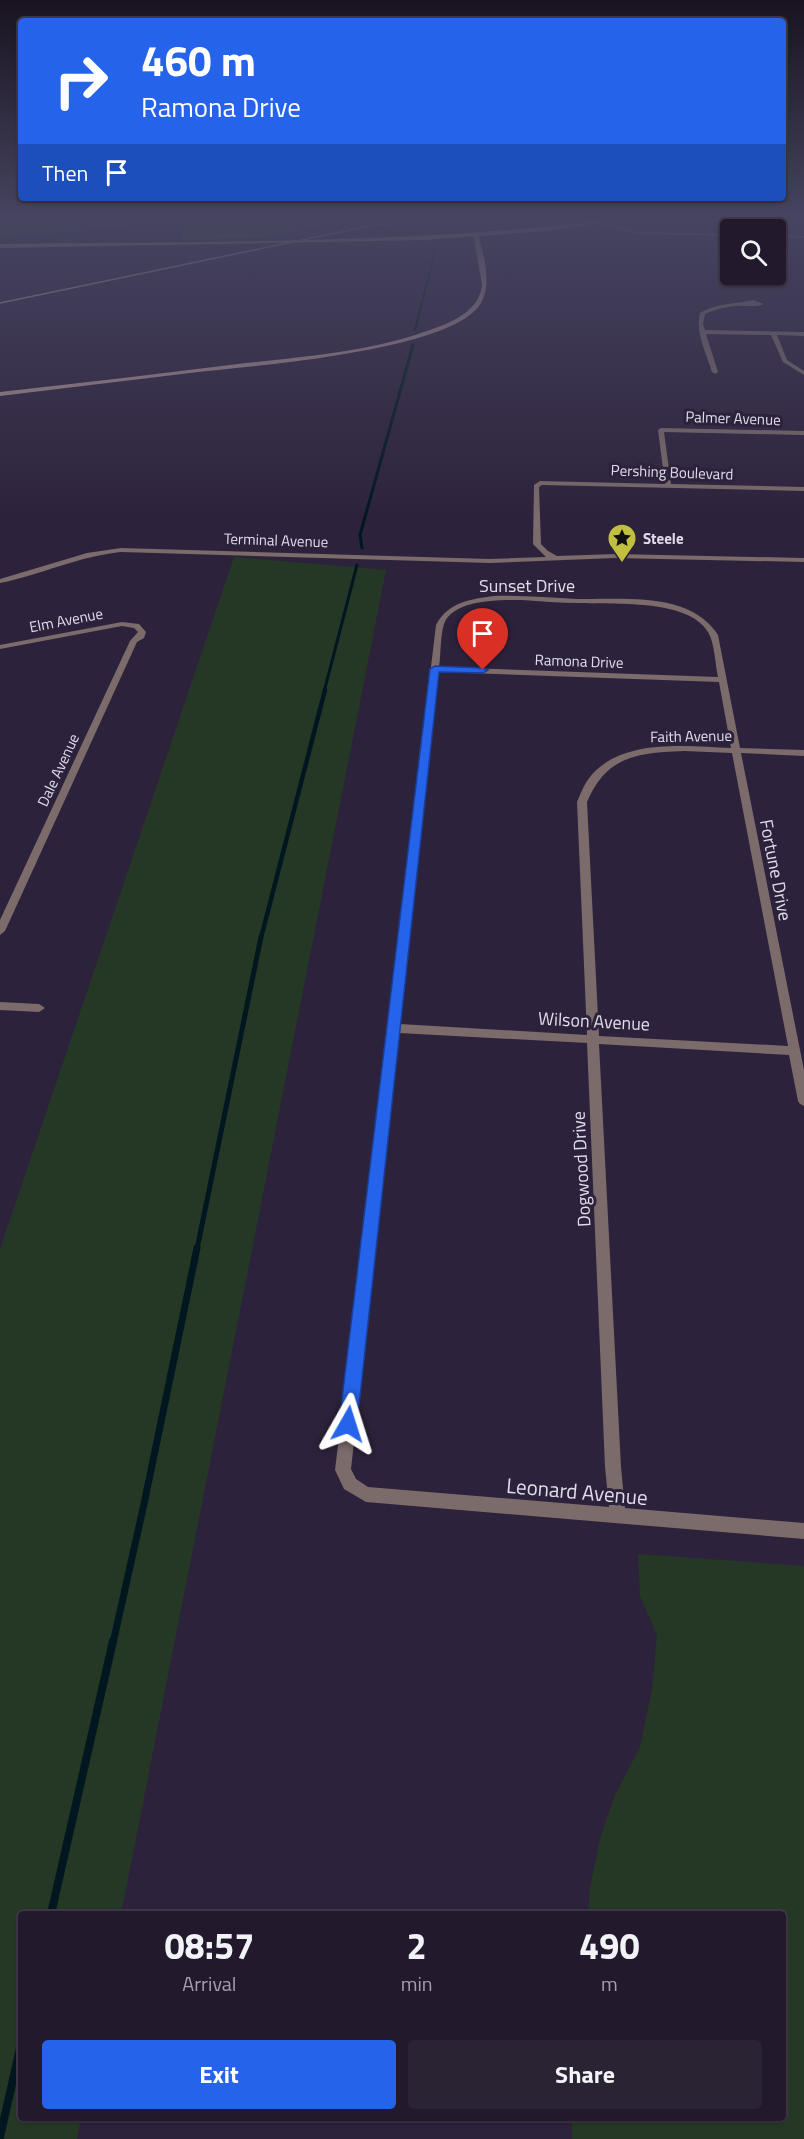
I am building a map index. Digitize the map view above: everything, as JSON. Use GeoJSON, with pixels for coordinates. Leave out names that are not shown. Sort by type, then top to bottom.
{"type":"FeatureCollection","features":[{"type":"Feature","properties":{"kind":"main road"},"geometry":{"type":"LineString","coordinates":[[0,394],[337,354],[412,338],[458,320]]}},
{"type":"Feature","properties":{"kind":"street"},"geometry":{"type":"LineString","coordinates":[[700,320],[701,332],[715,372]]}},
{"type":"Feature","properties":{"kind":"street"},"geometry":{"type":"LineString","coordinates":[[701,332],[804,334]]}},
{"type":"Feature","properties":{"kind":"street"},"geometry":{"type":"LineString","coordinates":[[772,333],[785,361],[804,373]]}},
{"type":"Feature","properties":{"kind":"street","name":"Palmer Avenue"},"geometry":{"type":"LineString","coordinates":[[668,485],[661,430],[804,434]]}},
{"type":"Feature","properties":{"kind":"street","name":"Pershing Boulevard"},"geometry":{"type":"LineString","coordinates":[[556,558],[544,553],[537,544],[536,486],[540,483],[804,489]]}},
{"type":"Feature","properties":{"kind":"street","name":"Terminal Avenue"},"geometry":{"type":"LineString","coordinates":[[0,581],[34,573],[84,555],[121,550],[490,561],[637,556],[804,560]]}},
{"type":"Feature","properties":{"kind":"street","name":"Sunset Drive"},"geometry":{"type":"LineString","coordinates":[[350,1484],[343,1470],[392,1028],[442,620],[453,609],[469,602],[496,598],[633,603],[675,608],[704,622],[714,635],[736,751]]}},
{"type":"Feature","properties":{"kind":"street","name":"Elm Avenue"},"geometry":{"type":"LineString","coordinates":[[0,647],[116,625],[136,626]]}},
{"type":"Feature","properties":{"kind":"street","name":"Dale Avenue"},"geometry":{"type":"LineString","coordinates":[[0,931],[134,641],[141,636],[142,632],[136,626]]}},
{"type":"Feature","properties":{"kind":"street","name":"Ramona Drive"},"geometry":{"type":"LineString","coordinates":[[435,669],[722,680]]}},
{"type":"Feature","properties":{"kind":"street","name":"Faith Avenue"},"geometry":{"type":"LineString","coordinates":[[582,819],[582,802],[591,780],[610,764],[653,749],[804,753]]}},
{"type":"Feature","properties":{"kind":"street","name":"Fortune Drive"},"geometry":{"type":"LineString","coordinates":[[736,751],[804,1101]]}},
{"type":"Feature","properties":{"kind":"street","name":"Dogwood Drive"},"geometry":{"type":"LineString","coordinates":[[582,819],[613,1467],[618,1516]]}},
{"type":"Feature","properties":{"kind":"street"},"geometry":{"type":"LineString","coordinates":[[0,1006],[39,1008]]}},
{"type":"Feature","properties":{"kind":"street","name":"Wilson Avenue"},"geometry":{"type":"LineString","coordinates":[[392,1028],[794,1051]]}},
{"type":"Feature","properties":{"kind":"street","name":"Leonard Avenue"},"geometry":{"type":"LineString","coordinates":[[350,1484],[366,1494],[804,1531]]}},
{"type":"Feature","properties":{"kind":"green space"},"geometry":{"type":"Polygon","coordinates":[[[234,557],[386,570],[122,1911],[18,1911],[18,2121],[80,2121],[77,2139],[0,2139],[0,1249],[234,557]]]}},
{"type":"Feature","properties":{"kind":"green space"},"geometry":{"type":"Polygon","coordinates":[[[638,1554],[804,1566],[804,2139],[572,2139],[572,2121],[786,2121],[786,1911],[588,1911],[590,1887],[601,1835],[615,1795],[640,1747],[652,1689],[657,1635],[640,1596],[638,1554]]]}},
{"type":"Feature","properties":{"kind":"waterway"},"geometry":{"type":"LineString","coordinates":[[415,330],[418,320]]}},
{"type":"Feature","properties":{"kind":"waterway"},"geometry":{"type":"LineString","coordinates":[[362,548],[360,535],[413,345]]}},
{"type":"Feature","properties":{"kind":"waterway"},"geometry":{"type":"LineString","coordinates":[[324,692],[357,565]]}},
{"type":"Feature","properties":{"kind":"waterway"},"geometry":{"type":"LineString","coordinates":[[261,938],[325,690]]}},
{"type":"Feature","properties":{"kind":"waterway"},"geometry":{"type":"LineString","coordinates":[[197,1249],[261,937]]}},
{"type":"Feature","properties":{"kind":"waterway"},"geometry":{"type":"LineString","coordinates":[[113,1643],[197,1248]]}},
{"type":"Feature","properties":{"kind":"waterway"},"geometry":{"type":"LineString","coordinates":[[52,1911],[113,1641]]}},
{"type":"Feature","properties":{"kind":"waterway"},"geometry":{"type":"LineString","coordinates":[[0,2137],[18,2057]]}},
{"type":"Feature","properties":{"kind":"place","name":"Steele"},"geometry":{"type":"Point","coordinates":[622,564]}},
{"type":"Feature","properties":{"kind":"route"},"geometry":{"type":"LineString","coordinates":[[348,1424],[435,669],[483,670]]}}]}
